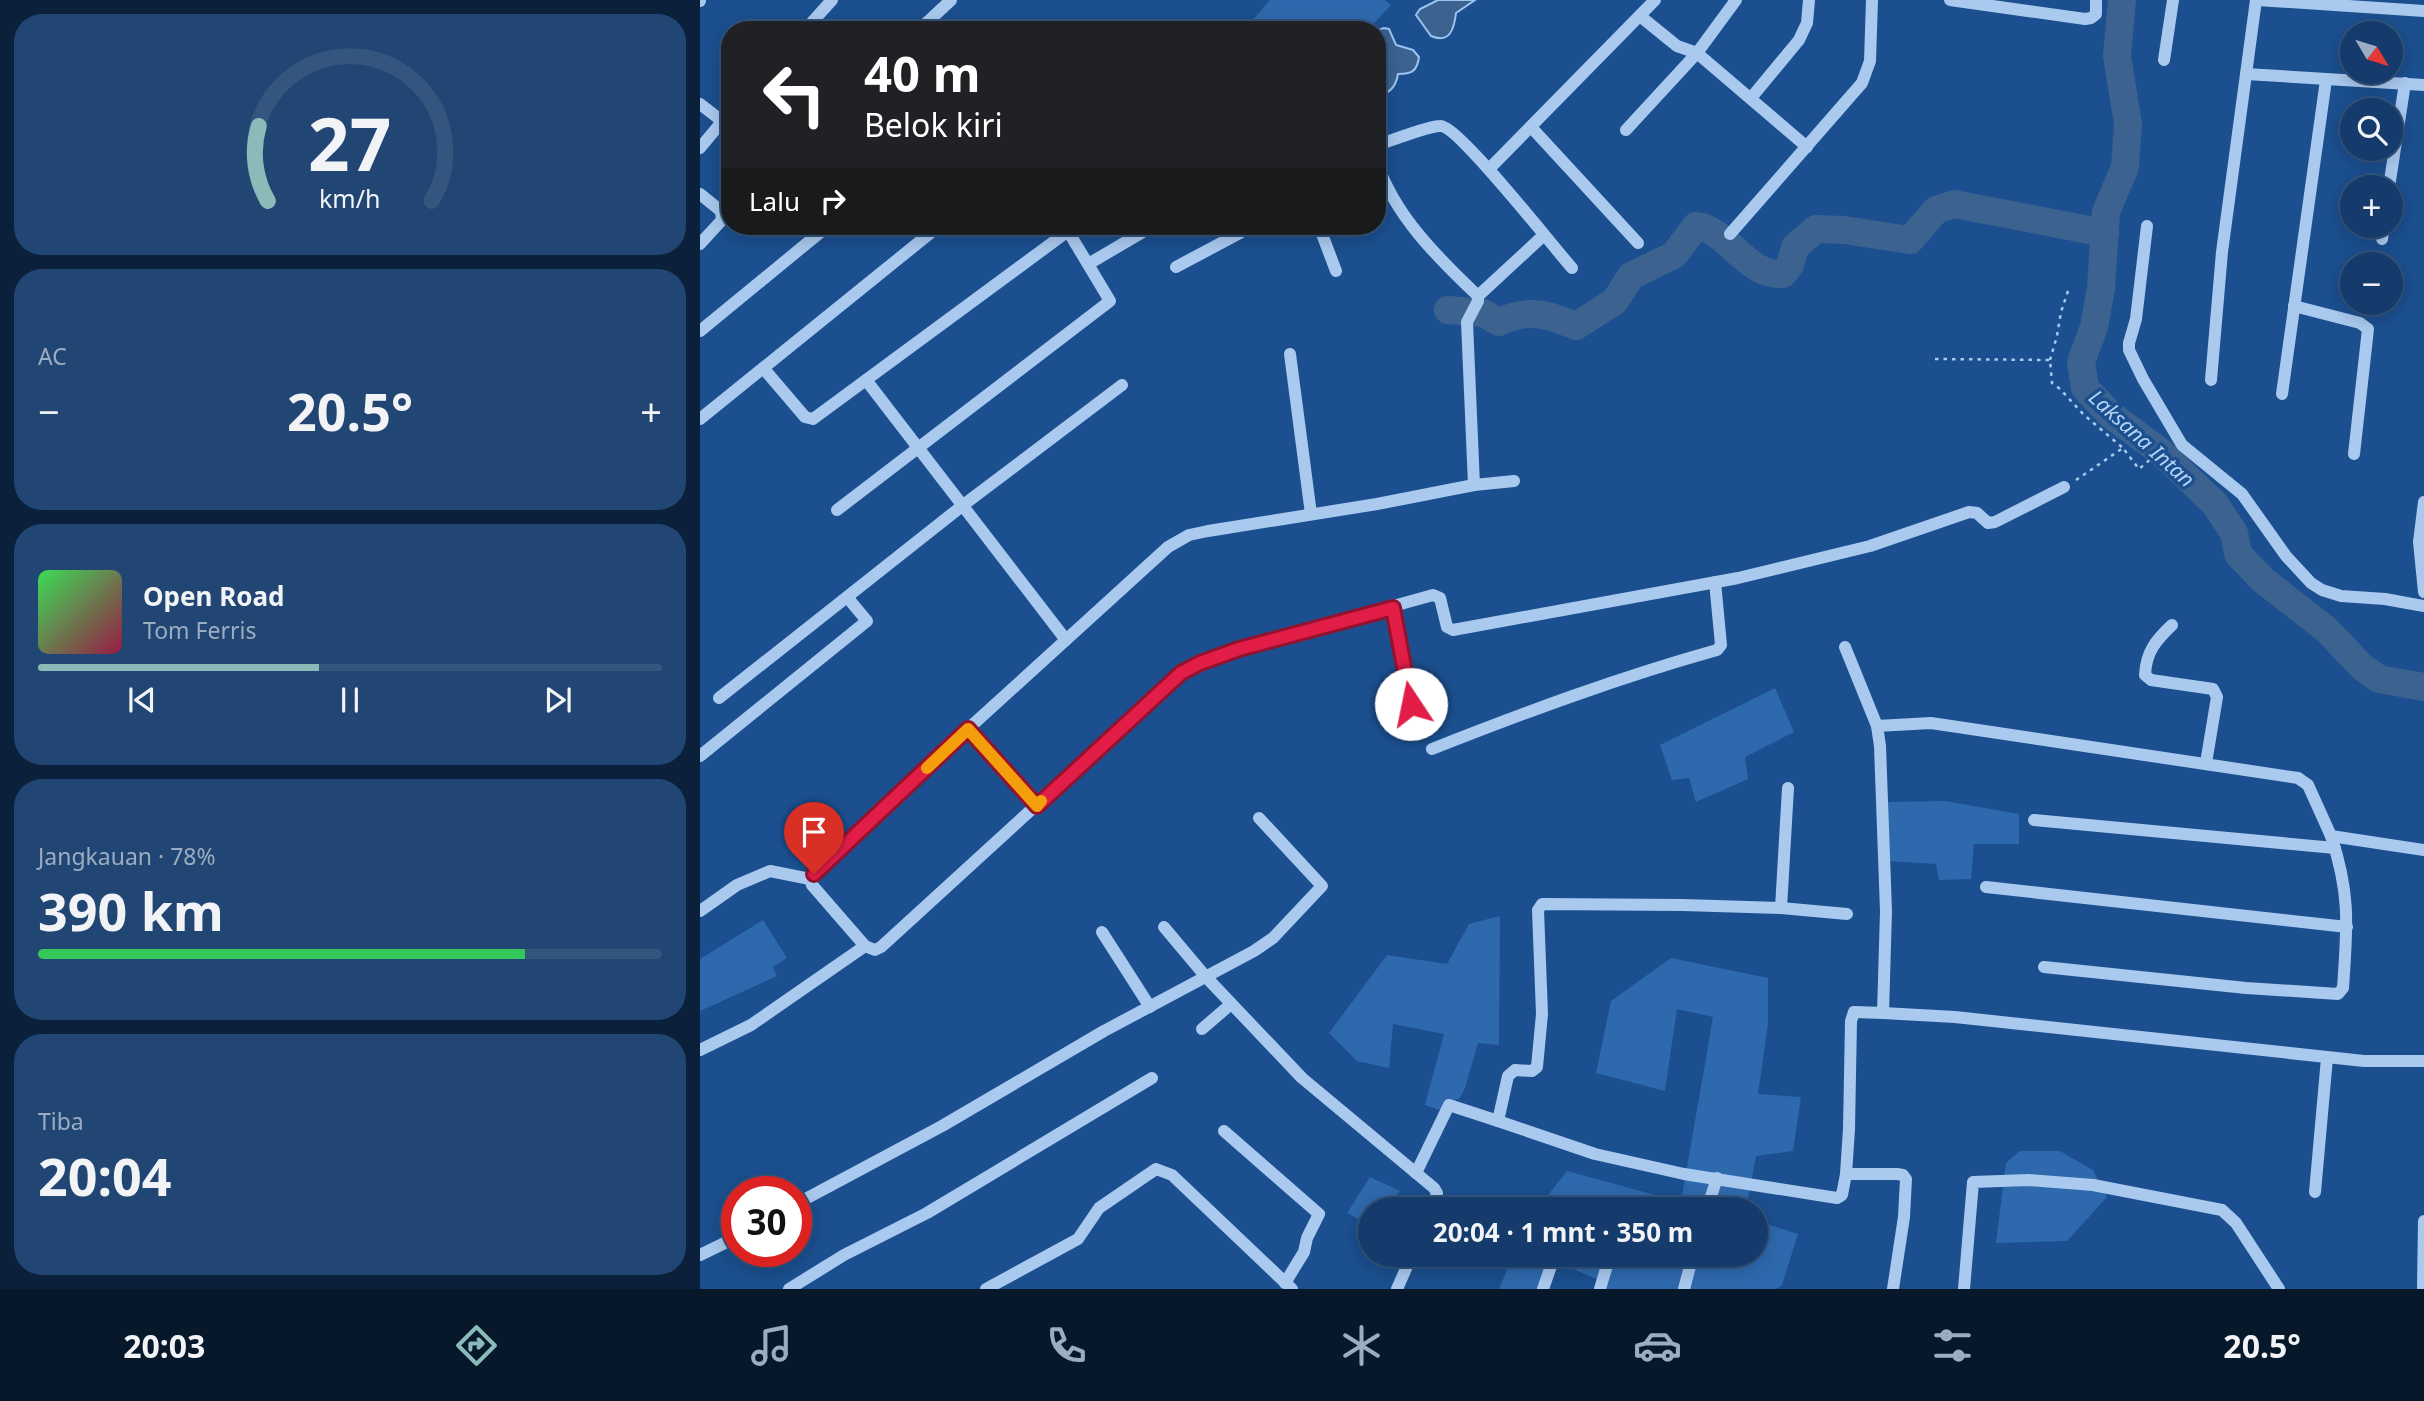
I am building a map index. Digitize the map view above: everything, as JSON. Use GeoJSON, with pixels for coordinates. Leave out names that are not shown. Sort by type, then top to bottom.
{"type":"FeatureCollection","features":[{"type":"Feature","properties":{"kind":"street"},"geometry":{"type":"LineString","coordinates":[[813,21],[832,0]]}},
{"type":"Feature","properties":{"kind":"street"},"geometry":{"type":"LineString","coordinates":[[929,21],[951,0]]}},
{"type":"Feature","properties":{"kind":"street"},"geometry":{"type":"LineString","coordinates":[[1489,169],[1656,0]]}},
{"type":"Feature","properties":{"kind":"street"},"geometry":{"type":"LineString","coordinates":[[1626,130],[1697,53],[1736,0]]}},
{"type":"Feature","properties":{"kind":"street"},"geometry":{"type":"LineString","coordinates":[[1751,98],[1799,40],[1807,23],[1809,0]]}},
{"type":"Feature","properties":{"kind":"street"},"geometry":{"type":"LineString","coordinates":[[1730,234],[1862,83],[1867,73],[1871,47],[1872,0]]}},
{"type":"Feature","properties":{"kind":"street"},"geometry":{"type":"LineString","coordinates":[[1950,0],[2085,19],[2096,14],[2096,0]]}},
{"type":"Feature","properties":{"kind":"street"},"geometry":{"type":"LineString","coordinates":[[2164,60],[2173,0]]}},
{"type":"Feature","properties":{"kind":"street"},"geometry":{"type":"LineString","coordinates":[[2211,380],[2222,252],[2257,0],[2424,11]]}},
{"type":"Feature","properties":{"kind":"street"},"geometry":{"type":"LineString","coordinates":[[1640,16],[1676,46],[1697,53],[1807,147]]}},
{"type":"Feature","properties":{"kind":"street"},"geometry":{"type":"LineString","coordinates":[[2246,74],[2424,85]]}},
{"type":"Feature","properties":{"kind":"street"},"geometry":{"type":"LineString","coordinates":[[2282,394],[2326,80]]}},
{"type":"Feature","properties":{"kind":"street"},"geometry":{"type":"LineString","coordinates":[[2391,175],[2405,83]]}},
{"type":"Feature","properties":{"kind":"street"},"geometry":{"type":"LineString","coordinates":[[700,104],[721,114]]}},
{"type":"Feature","properties":{"kind":"street"},"geometry":{"type":"LineString","coordinates":[[700,148],[721,123]]}},
{"type":"Feature","properties":{"kind":"street"},"geometry":{"type":"LineString","coordinates":[[1386,142],[1440,125],[1453,131],[1489,169],[1572,268]]}},
{"type":"Feature","properties":{"kind":"street"},"geometry":{"type":"LineString","coordinates":[[1531,127],[1638,243]]}},
{"type":"Feature","properties":{"kind":"street"},"geometry":{"type":"LineString","coordinates":[[1386,187],[1429,245],[1478,298]]}},
{"type":"Feature","properties":{"kind":"street"},"geometry":{"type":"LineString","coordinates":[[700,194],[721,205]]}},
{"type":"Feature","properties":{"kind":"street"},"geometry":{"type":"LineString","coordinates":[[700,244],[721,223]]}},
{"type":"Feature","properties":{"kind":"street"},"geometry":{"type":"LineString","coordinates":[[2147,226],[2136,319],[2129,350],[2132,360],[2177,438],[2192,455],[2242,494],[2286,556],[2311,583],[2331,594],[2424,606]]}},
{"type":"Feature","properties":{"kind":"street"},"geometry":{"type":"LineString","coordinates":[[700,331],[817,235]]}},
{"type":"Feature","properties":{"kind":"street"},"geometry":{"type":"LineString","coordinates":[[700,419],[928,235]]}},
{"type":"Feature","properties":{"kind":"street"},"geometry":{"type":"LineString","coordinates":[[764,369],[809,419],[817,416],[1063,235]]}},
{"type":"Feature","properties":{"kind":"street"},"geometry":{"type":"LineString","coordinates":[[837,510],[1110,301],[1076,235]]}},
{"type":"Feature","properties":{"kind":"street"},"geometry":{"type":"LineString","coordinates":[[1090,264],[1138,235]]}},
{"type":"Feature","properties":{"kind":"street"},"geometry":{"type":"LineString","coordinates":[[1176,267],[1237,235]]}},
{"type":"Feature","properties":{"kind":"street"},"geometry":{"type":"LineString","coordinates":[[1322,235],[1336,271]]}},
{"type":"Feature","properties":{"kind":"street"},"geometry":{"type":"LineString","coordinates":[[1474,485],[1468,318],[1478,298],[1544,235]]}},
{"type":"Feature","properties":{"kind":"street"},"geometry":{"type":"LineString","coordinates":[[2294,306],[2360,323],[2368,329],[2354,454]]}},
{"type":"Feature","properties":{"kind":"street"},"geometry":{"type":"LineString","coordinates":[[1290,354],[1311,514]]}},
{"type":"Feature","properties":{"kind":"street"},"geometry":{"type":"LineString","coordinates":[[866,380],[1066,640]]}},
{"type":"Feature","properties":{"kind":"street"},"geometry":{"type":"LineString","coordinates":[[719,698],[962,506],[1122,385]]}},
{"type":"Feature","properties":{"kind":"street"},"geometry":{"type":"LineString","coordinates":[[810,879],[968,729],[1168,547],[1189,535],[1474,485],[1514,481]]}},
{"type":"Feature","properties":{"kind":"street"},"geometry":{"type":"LineString","coordinates":[[810,879],[812,885],[865,946],[875,950],[1181,673],[1239,649],[1437,595],[1442,601],[1447,627],[1453,630],[1715,582],[1870,546],[1969,512],[1977,513],[1988,523],[1995,522],[2064,487]]}},
{"type":"Feature","properties":{"kind":"street"},"geometry":{"type":"LineString","coordinates":[[2424,502],[2418,542],[2424,592]]}},
{"type":"Feature","properties":{"kind":"street"},"geometry":{"type":"LineString","coordinates":[[1432,749],[1552,702],[1717,650],[1721,645],[1715,582]]}},
{"type":"Feature","properties":{"kind":"street"},"geometry":{"type":"LineString","coordinates":[[700,756],[867,621],[847,597]]}},
{"type":"Feature","properties":{"kind":"street"},"geometry":{"type":"LineString","coordinates":[[1393,608],[1411,704]]}},
{"type":"Feature","properties":{"kind":"street"},"geometry":{"type":"LineString","coordinates":[[2172,625],[2152,646],[2145,675],[2151,680],[2213,689],[2217,697],[2206,763]]}},
{"type":"Feature","properties":{"kind":"street"},"geometry":{"type":"LineString","coordinates":[[1845,647],[1877,726],[1880,746],[1886,911],[1883,1013]]}},
{"type":"Feature","properties":{"kind":"street"},"geometry":{"type":"LineString","coordinates":[[1877,726],[1931,723],[2206,763],[2302,779],[2308,785],[2333,842],[2344,881],[2347,927],[2343,988],[2338,994],[2246,988],[2044,968]]}},
{"type":"Feature","properties":{"kind":"street"},"geometry":{"type":"LineString","coordinates":[[968,729],[1037,806]]}},
{"type":"Feature","properties":{"kind":"street"},"geometry":{"type":"LineString","coordinates":[[1781,908],[1788,788]]}},
{"type":"Feature","properties":{"kind":"street"},"geometry":{"type":"LineString","coordinates":[[812,1195],[942,1126],[1054,1059],[1273,938],[1322,889],[1322,884],[1259,818]]}},
{"type":"Feature","properties":{"kind":"street"},"geometry":{"type":"LineString","coordinates":[[2034,820],[2424,850]]}},
{"type":"Feature","properties":{"kind":"street"},"geometry":{"type":"LineString","coordinates":[[700,911],[737,885],[770,871],[810,879]]}},
{"type":"Feature","properties":{"kind":"street"},"geometry":{"type":"LineString","coordinates":[[1986,887],[2347,927]]}},
{"type":"Feature","properties":{"kind":"street"},"geometry":{"type":"LineString","coordinates":[[1498,1121],[1508,1076],[1515,1070],[1535,1070],[1539,1063],[1542,1014],[1538,910],[1542,904],[1781,908],[1847,914]]}},
{"type":"Feature","properties":{"kind":"street"},"geometry":{"type":"LineString","coordinates":[[1164,927],[1206,977],[1303,1078],[1436,1190],[1435,1197]]}},
{"type":"Feature","properties":{"kind":"street"},"geometry":{"type":"LineString","coordinates":[[1102,932],[1150,1007]]}},
{"type":"Feature","properties":{"kind":"street"},"geometry":{"type":"LineString","coordinates":[[700,1050],[751,1025],[865,946]]}},
{"type":"Feature","properties":{"kind":"street"},"geometry":{"type":"LineString","coordinates":[[1202,1029],[1231,1004]]}},
{"type":"Feature","properties":{"kind":"street"},"geometry":{"type":"LineString","coordinates":[[1416,1173],[1449,1105],[1595,1154],[1684,1174],[1838,1198],[1844,1192],[1846,1174],[1854,1012],[1955,1017],[2327,1058],[2424,1061]]}},
{"type":"Feature","properties":{"kind":"street"},"geometry":{"type":"LineString","coordinates":[[2315,1192],[2327,1058]]}},
{"type":"Feature","properties":{"kind":"street"},"geometry":{"type":"LineString","coordinates":[[789,1289],[844,1255],[927,1213],[1152,1077]]}},
{"type":"Feature","properties":{"kind":"street"},"geometry":{"type":"LineString","coordinates":[[986,1289],[1078,1239],[1098,1208],[1156,1168],[1172,1175],[1289,1286],[1319,1214],[1224,1131]]}},
{"type":"Feature","properties":{"kind":"street"},"geometry":{"type":"LineString","coordinates":[[1846,1174],[1897,1174],[1906,1179],[1904,1217],[1893,1289]]}},
{"type":"Feature","properties":{"kind":"street"},"geometry":{"type":"LineString","coordinates":[[1711,1197],[1717,1178]]}},
{"type":"Feature","properties":{"kind":"street"},"geometry":{"type":"LineString","coordinates":[[1964,1289],[1973,1182],[2028,1180],[2093,1185],[2222,1210],[2236,1223],[2279,1289]]}},
{"type":"Feature","properties":{"kind":"street"},"geometry":{"type":"LineString","coordinates":[[2423,1289],[2424,1222]]}},
{"type":"Feature","properties":{"kind":"street"},"geometry":{"type":"LineString","coordinates":[[700,1255],[721,1245]]}},
{"type":"Feature","properties":{"kind":"street"},"geometry":{"type":"LineString","coordinates":[[1397,1289],[1407,1267]]}},
{"type":"Feature","properties":{"kind":"street"},"geometry":{"type":"LineString","coordinates":[[1544,1289],[1551,1267]]}},
{"type":"Feature","properties":{"kind":"street"},"geometry":{"type":"LineString","coordinates":[[1600,1289],[1607,1267]]}},
{"type":"Feature","properties":{"kind":"street"},"geometry":{"type":"LineString","coordinates":[[1684,1289],[1690,1267]]}},
{"type":"Feature","properties":{"kind":"path"},"geometry":{"type":"LineString","coordinates":[[2068,288],[2050,360],[2052,383],[2123,448],[2139,469],[2177,438]]}},
{"type":"Feature","properties":{"kind":"path"},"geometry":{"type":"LineString","coordinates":[[1936,359],[2050,360]]}},
{"type":"Feature","properties":{"kind":"path"},"geometry":{"type":"LineString","coordinates":[[2064,487],[2123,448]]}},
{"type":"Feature","properties":{"kind":"shaded area"},"geometry":{"type":"Polygon","coordinates":[[[1270,0],[1385,0],[1391,5],[1376,21],[1252,21],[1270,0]]]}},
{"type":"Feature","properties":{"kind":"shaded area"},"geometry":{"type":"Polygon","coordinates":[[[1438,0],[1475,0],[1456,13],[1450,34],[1443,38],[1431,36],[1416,15],[1420,9],[1438,0]]]}},
{"type":"Feature","properties":{"kind":"shaded area"},"geometry":{"type":"Polygon","coordinates":[[[1386,28],[1389,29],[1396,45],[1413,50],[1419,57],[1413,71],[1398,74],[1392,89],[1386,93],[1386,28]]]}},
{"type":"Feature","properties":{"kind":"shaded area"},"geometry":{"type":"Polygon","coordinates":[[[1775,688],[1794,732],[1745,757],[1748,779],[1696,802],[1689,778],[1672,780],[1660,745],[1775,688]]]}},
{"type":"Feature","properties":{"kind":"shaded area"},"geometry":{"type":"Polygon","coordinates":[[[1945,801],[2019,814],[2019,844],[1974,844],[1971,879],[1939,880],[1936,864],[1887,861],[1888,802],[1945,801]]]}},
{"type":"Feature","properties":{"kind":"shaded area"},"geometry":{"type":"Polygon","coordinates":[[[1500,916],[1499,1045],[1478,1043],[1465,1088],[1459,1099],[1449,1101],[1442,1111],[1425,1105],[1444,1034],[1393,1024],[1389,1068],[1357,1061],[1329,1033],[1387,955],[1447,964],[1469,924],[1500,916]]]}},
{"type":"Feature","properties":{"kind":"shaded area"},"geometry":{"type":"Polygon","coordinates":[[[763,920],[787,958],[773,967],[777,976],[700,1011],[700,959],[763,920]]]}},
{"type":"Feature","properties":{"kind":"shaded area"},"geometry":{"type":"Polygon","coordinates":[[[1671,958],[1768,978],[1768,1024],[1758,1094],[1801,1097],[1793,1151],[1756,1156],[1748,1197],[1682,1197],[1713,1017],[1677,1009],[1665,1091],[1596,1073],[1611,1001],[1671,958]]]}},
{"type":"Feature","properties":{"kind":"shaded area"},"geometry":{"type":"Polygon","coordinates":[[[2020,1151],[2060,1151],[2093,1170],[2107,1197],[2067,1241],[1996,1243],[2006,1163],[2020,1151]]]}},
{"type":"Feature","properties":{"kind":"shaded area"},"geometry":{"type":"Polygon","coordinates":[[[1567,1171],[1663,1197],[1546,1197],[1567,1171]]]}},
{"type":"Feature","properties":{"kind":"shaded area"},"geometry":{"type":"Polygon","coordinates":[[[1370,1177],[1400,1191],[1396,1197],[1358,1197],[1358,1219],[1347,1213],[1370,1177]]]}},
{"type":"Feature","properties":{"kind":"shaded area"},"geometry":{"type":"Polygon","coordinates":[[[1768,1224],[1798,1234],[1782,1285],[1776,1289],[1604,1289],[1605,1283],[1569,1267],[1768,1267],[1768,1224]]]}},
{"type":"Feature","properties":{"kind":"shaded area"},"geometry":{"type":"Polygon","coordinates":[[[1508,1267],[1550,1267],[1542,1289],[1499,1289],[1508,1267]]]}},
{"type":"Feature","properties":{"kind":"waterway","name":"Laksana Intan"},"geometry":{"type":"LineString","coordinates":[[2122,0],[2117,56],[2128,124],[2125,167],[2106,212],[2101,288],[2094,327],[2081,362],[2085,388],[2111,415],[2162,453],[2215,504],[2234,533],[2238,554],[2263,580],[2327,630],[2362,667],[2379,679],[2424,687]]}},
{"type":"Feature","properties":{"kind":"waterway"},"geometry":{"type":"LineString","coordinates":[[1448,310],[1483,313],[1499,322],[1520,315],[1538,314],[1576,326],[1615,301],[1631,276],[1674,255],[1696,226],[1718,235],[1758,268],[1783,274],[1790,265],[1795,247],[1816,229],[1844,230],[1910,240],[1936,210],[1954,204],[2105,233]]}},
{"type":"Feature","properties":{"kind":"slow traffic"},"geometry":{"type":"LineString","coordinates":[[927,768],[968,729],[1037,806],[1041,801]]}},
{"type":"Feature","properties":{"kind":"route"},"geometry":{"type":"LineString","coordinates":[[814,874],[968,729],[1037,806],[1181,673],[1239,649],[1393,608],[1411,704]]}}]}
